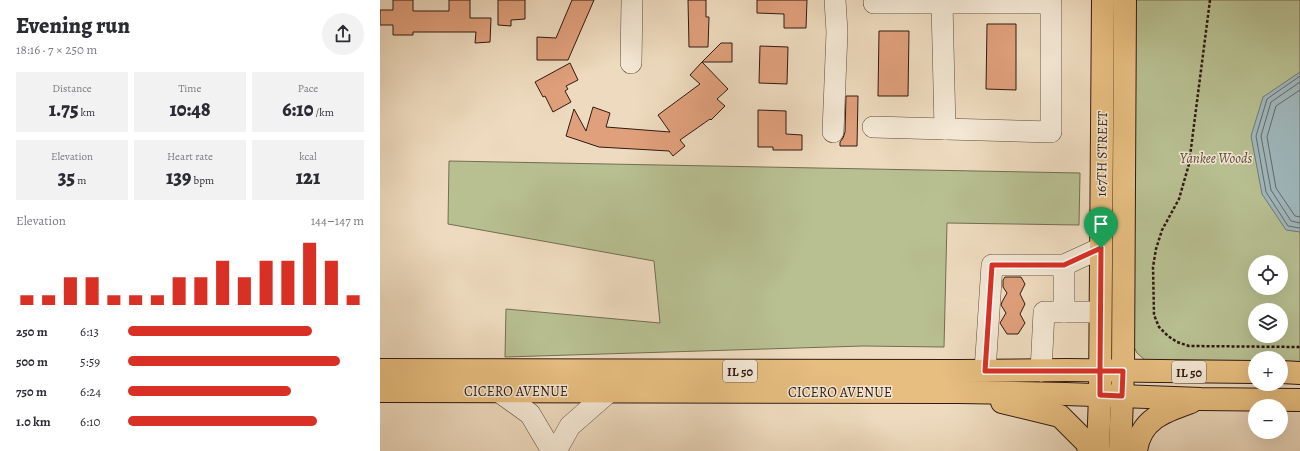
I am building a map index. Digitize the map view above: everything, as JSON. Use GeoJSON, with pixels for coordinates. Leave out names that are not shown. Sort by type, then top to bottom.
{"type":"FeatureCollection","features":[{"type":"Feature","properties":{"kind":"main road","name":"167TH STREET"},"geometry":{"type":"LineString","coordinates":[[1098,451],[1100,395],[1103,0]]}},
{"type":"Feature","properties":{"kind":"main road","name":"167TH STREET"},"geometry":{"type":"LineString","coordinates":[[1120,451],[1123,371],[1124,0]]}},
{"type":"Feature","properties":{"kind":"main road","name":"CICERO AVENUE"},"geometry":{"type":"LineString","coordinates":[[380,370],[1248,372]]}},
{"type":"Feature","properties":{"kind":"main road"},"geometry":{"type":"LineString","coordinates":[[1288,372],[1300,372]]}},
{"type":"Feature","properties":{"kind":"main road","name":"CICERO AVENUE"},"geometry":{"type":"LineString","coordinates":[[380,391],[959,392],[1202,399],[1300,400]]}},
{"type":"Feature","properties":{"kind":"main road"},"geometry":{"type":"LineString","coordinates":[[959,392],[1060,416],[1086,442],[1090,451]]}},
{"type":"Feature","properties":{"kind":"main road"},"geometry":{"type":"LineString","coordinates":[[1136,451],[1140,437],[1147,425],[1154,418],[1166,410],[1202,399]]}},
{"type":"Feature","properties":{"kind":"street"},"geometry":{"type":"LineString","coordinates":[[631,63],[632,0]]}},
{"type":"Feature","properties":{"kind":"street"},"geometry":{"type":"LineString","coordinates":[[833,132],[837,32],[835,0]]}},
{"type":"Feature","properties":{"kind":"street"},"geometry":{"type":"LineString","coordinates":[[942,2],[944,129]]}},
{"type":"Feature","properties":{"kind":"street"},"geometry":{"type":"LineString","coordinates":[[873,127],[1051,132],[1051,2],[874,3]]}},
{"type":"Feature","properties":{"kind":"street"},"geometry":{"type":"LineString","coordinates":[[985,371],[992,265],[1064,265],[1101,248]]}},
{"type":"Feature","properties":{"kind":"street"},"geometry":{"type":"LineString","coordinates":[[1064,265],[1064,312]]}},
{"type":"Feature","properties":{"kind":"street"},"geometry":{"type":"LineString","coordinates":[[1041,371],[1044,312],[1100,312]]}},
{"type":"Feature","properties":{"kind":"street"},"geometry":{"type":"LineString","coordinates":[[498,391],[530,414],[552,451]]}},
{"type":"Feature","properties":{"kind":"street"},"geometry":{"type":"LineString","coordinates":[[556,451],[570,426],[610,392]]}},
{"type":"Feature","properties":{"kind":"path"},"geometry":{"type":"LineString","coordinates":[[1210,0],[1189,164],[1179,199],[1162,230],[1156,249],[1153,267],[1154,315],[1159,327],[1168,336],[1177,342],[1189,346],[1300,347]]}},
{"type":"Feature","properties":{"kind":"green space","name":"Yankee Woods"},"geometry":{"type":"Polygon","coordinates":[[[1135,0],[1300,0],[1300,365],[1288,365],[1288,351],[1248,351],[1248,365],[1145,360],[1137,353],[1132,343],[1135,0]]]}},
{"type":"Feature","properties":{"kind":"green space"},"geometry":{"type":"Polygon","coordinates":[[[449,161],[1080,173],[1079,225],[947,223],[944,347],[863,346],[505,357],[506,309],[660,323],[654,261],[448,224],[449,161]]]}},
{"type":"Feature","properties":{"kind":"water"},"geometry":{"type":"Polygon","coordinates":[[[1300,72],[1300,232],[1286,230],[1262,194],[1251,136],[1263,97],[1300,72]]]}},
{"type":"Feature","properties":{"kind":"building"},"geometry":{"type":"Polygon","coordinates":[[[393,0],[413,0],[413,11],[449,11],[449,0],[470,0],[470,18],[491,18],[490,42],[475,43],[476,32],[413,32],[413,35],[393,35],[393,25],[380,25],[380,10],[393,10],[393,0]]]}},
{"type":"Feature","properties":{"kind":"building"},"geometry":{"type":"Polygon","coordinates":[[[498,0],[525,0],[525,19],[511,20],[511,26],[498,25],[498,0]]]}},
{"type":"Feature","properties":{"kind":"building"},"geometry":{"type":"Polygon","coordinates":[[[572,0],[594,0],[568,60],[537,60],[537,37],[556,38],[572,0]]]}},
{"type":"Feature","properties":{"kind":"building"},"geometry":{"type":"Polygon","coordinates":[[[688,0],[706,0],[706,17],[709,17],[708,47],[689,47],[688,0]]]}},
{"type":"Feature","properties":{"kind":"building"},"geometry":{"type":"Polygon","coordinates":[[[757,0],[807,0],[806,28],[784,28],[784,14],[757,13],[757,0]]]}},
{"type":"Feature","properties":{"kind":"building"},"geometry":{"type":"Polygon","coordinates":[[[987,24],[1016,24],[1016,90],[986,89],[987,24]]]}},
{"type":"Feature","properties":{"kind":"building"},"geometry":{"type":"Polygon","coordinates":[[[879,31],[909,31],[908,96],[878,96],[879,31]]]}},
{"type":"Feature","properties":{"kind":"building"},"geometry":{"type":"Polygon","coordinates":[[[721,43],[732,43],[732,62],[702,62],[721,43]]]}},
{"type":"Feature","properties":{"kind":"building"},"geometry":{"type":"Polygon","coordinates":[[[760,46],[788,47],[787,84],[759,83],[760,46]]]}},
{"type":"Feature","properties":{"kind":"building"},"geometry":{"type":"Polygon","coordinates":[[[702,62],[728,89],[717,99],[725,106],[711,120],[710,119],[680,140],[685,146],[673,156],[669,151],[599,147],[566,136],[574,109],[586,131],[593,107],[610,113],[606,127],[670,132],[658,115],[700,84],[690,75],[702,62]]]}},
{"type":"Feature","properties":{"kind":"building"},"geometry":{"type":"Polygon","coordinates":[[[570,63],[578,80],[566,86],[568,89],[565,91],[571,102],[553,112],[545,96],[543,97],[535,82],[570,63]]]}},
{"type":"Feature","properties":{"kind":"building"},"geometry":{"type":"Polygon","coordinates":[[[846,96],[858,96],[857,146],[840,146],[840,142],[845,132],[846,96]]]}},
{"type":"Feature","properties":{"kind":"building"},"geometry":{"type":"Polygon","coordinates":[[[758,110],[786,111],[786,134],[802,135],[802,150],[773,150],[773,147],[758,147],[758,110]]]}},
{"type":"Feature","properties":{"kind":"building"},"geometry":{"type":"Polygon","coordinates":[[[1005,277],[1021,277],[1025,284],[1020,294],[1025,304],[1020,314],[1025,323],[1018,334],[1007,334],[1000,323],[1006,313],[1001,305],[1007,293],[1003,287],[1003,280],[1005,277]]]}},
{"type":"Feature","properties":{"kind":"route"},"geometry":{"type":"LineString","coordinates":[[1101,248],[1064,265],[992,265],[985,371],[1100,371],[1100,395],[1122,396],[1123,371],[1100,371],[1101,248]]}}]}
